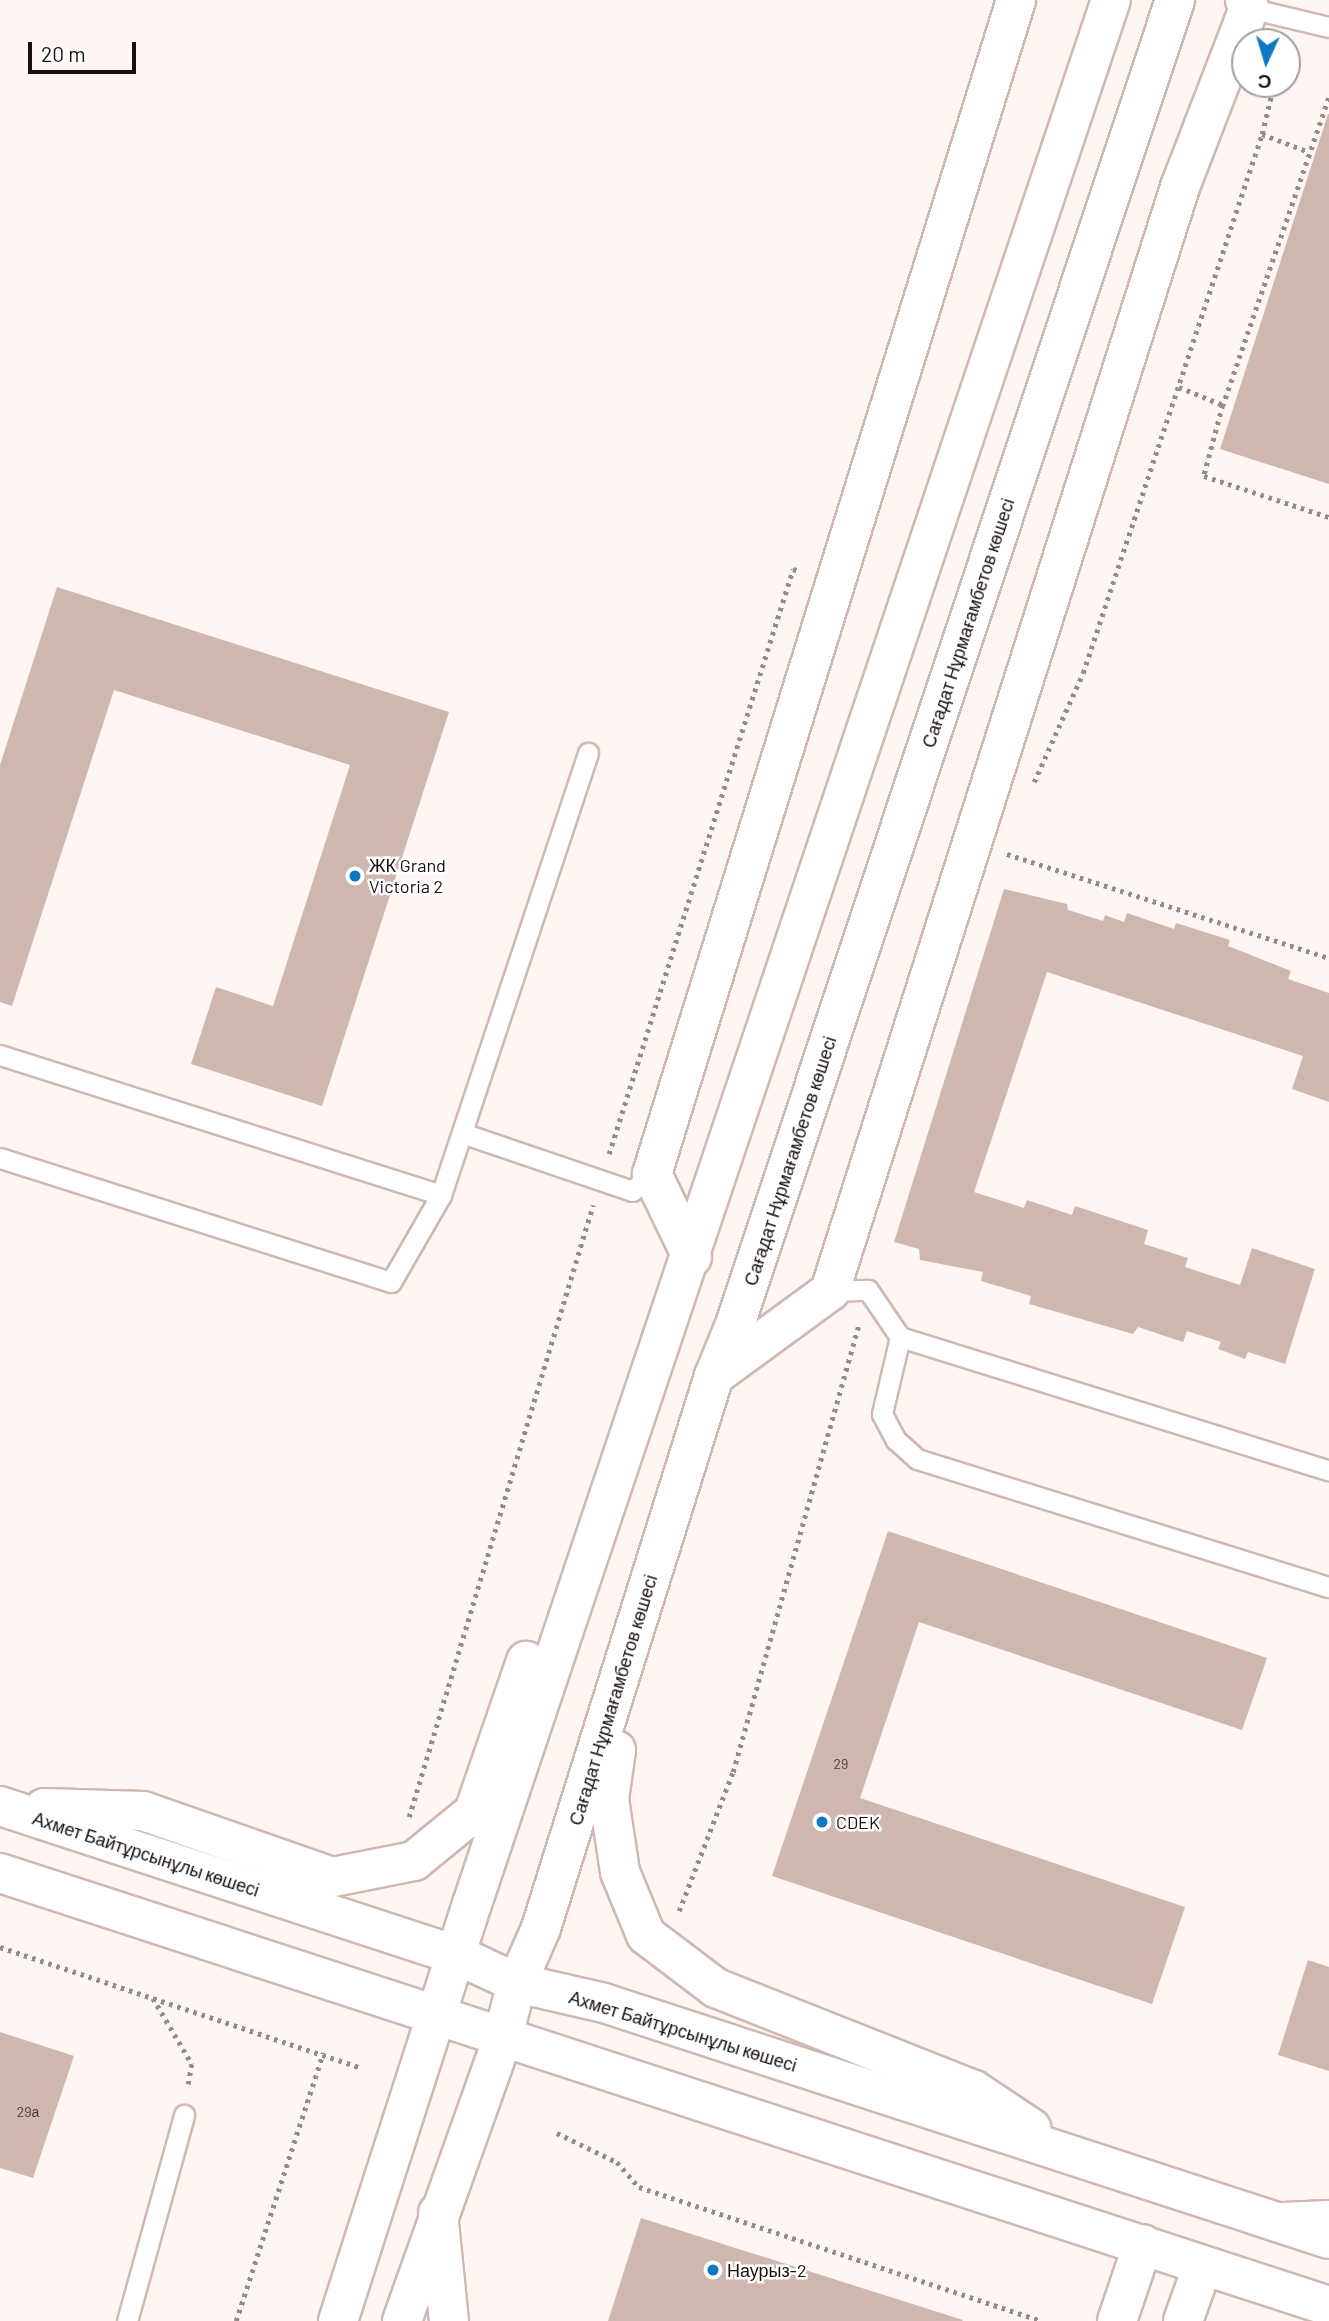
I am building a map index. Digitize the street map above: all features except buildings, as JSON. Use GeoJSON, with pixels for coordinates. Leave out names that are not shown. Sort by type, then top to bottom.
{"type":"FeatureCollection","features":[{"type":"Feature","properties":{"kind":"street"},"geometry":{"type":"LineString","coordinates":[[692,1257],[652,1174],[1016,0]]}},
{"type":"Feature","properties":{"kind":"street"},"geometry":{"type":"LineString","coordinates":[[338,2321],[603,1512],[692,1257],[1111,0]]}},
{"type":"Feature","properties":{"kind":"street","name":"Сағадат Нұрмағамбетов көшесі"},"geometry":{"type":"LineString","coordinates":[[401,2321],[502,2040],[517,1983],[541,1928],[714,1376],[736,1322],[1175,0]]}},
{"type":"Feature","properties":{"kind":"street"},"geometry":{"type":"LineString","coordinates":[[714,1376],[830,1291],[1180,187],[1247,4]]}},
{"type":"Feature","properties":{"kind":"street"},"geometry":{"type":"LineString","coordinates":[[0,1806],[143,1811],[334,1877],[414,1861],[474,1812],[553,1584],[603,1512]]}},
{"type":"Feature","properties":{"kind":"street"},"geometry":{"type":"LineString","coordinates":[[635,1629],[609,1799],[620,1872],[646,1935],[716,1988],[974,2090],[1071,2155]]}},
{"type":"Feature","properties":{"kind":"street","name":"Ахмет Байтұрсынұлы көшесі"},"geometry":{"type":"LineString","coordinates":[[0,1806],[457,1955],[517,1983],[604,2003],[1329,2239]]}},
{"type":"Feature","properties":{"kind":"street"},"geometry":{"type":"LineString","coordinates":[[0,1873],[437,2014],[502,2040],[583,2062],[1329,2306]]}},
{"type":"Feature","properties":{"kind":"street"},"geometry":{"type":"LineString","coordinates":[[438,2213],[449,2321]]}},
{"type":"Feature","properties":{"kind":"street"},"geometry":{"type":"LineString","coordinates":[[1117,2321],[1143,2245]]}},
{"type":"Feature","properties":{"kind":"street"},"geometry":{"type":"LineString","coordinates":[[1183,2321],[1203,2265]]}},
{"type":"Feature","properties":{"kind":"lane"},"geometry":{"type":"LineString","coordinates":[[1247,4],[1329,27]]}},
{"type":"Feature","properties":{"kind":"lane"},"geometry":{"type":"LineString","coordinates":[[0,1158],[391,1282],[441,1195],[588,753]]}},
{"type":"Feature","properties":{"kind":"lane"},"geometry":{"type":"LineString","coordinates":[[0,1055],[441,1195]]}},
{"type":"Feature","properties":{"kind":"lane"},"geometry":{"type":"LineString","coordinates":[[462,1133],[632,1191],[652,1174]]}},
{"type":"Feature","properties":{"kind":"lane"},"geometry":{"type":"LineString","coordinates":[[830,1291],[868,1290],[900,1337],[1329,1471]]}},
{"type":"Feature","properties":{"kind":"lane"},"geometry":{"type":"LineString","coordinates":[[900,1337],[881,1414],[896,1440],[917,1459],[1329,1587]]}},
{"type":"Feature","properties":{"kind":"lane"},"geometry":{"type":"LineString","coordinates":[[127,2321],[184,2115]]}},
{"type":"Feature","properties":{"kind":"lane"},"geometry":{"type":"LineString","coordinates":[[1250,2214],[1329,2210]]}},
{"type":"Feature","properties":{"kind":"path"},"geometry":{"type":"LineString","coordinates":[[1029,792],[1083,673],[1262,134],[1271,98]]}},
{"type":"Feature","properties":{"kind":"path"},"geometry":{"type":"LineString","coordinates":[[1329,98],[1223,405],[1204,475],[1329,517]]}},
{"type":"Feature","properties":{"kind":"path"},"geometry":{"type":"LineString","coordinates":[[1262,134],[1309,152]]}},
{"type":"Feature","properties":{"kind":"path"},"geometry":{"type":"LineString","coordinates":[[1179,387],[1223,405]]}},
{"type":"Feature","properties":{"kind":"path"},"geometry":{"type":"LineString","coordinates":[[998,866],[1008,840]]}},
{"type":"Feature","properties":{"kind":"path"},"geometry":{"type":"LineString","coordinates":[[1002,852],[1329,958]]}},
{"type":"Feature","properties":{"kind":"path"},"geometry":{"type":"LineString","coordinates":[[679,1911],[733,1772],[868,1290]]}},
{"type":"Feature","properties":{"kind":"path"},"geometry":{"type":"LineString","coordinates":[[0,1947],[323,2053],[361,2068]]}},
{"type":"Feature","properties":{"kind":"path"},"geometry":{"type":"LineString","coordinates":[[153,1997],[192,2064],[184,2115]]}},
{"type":"Feature","properties":{"kind":"path"},"geometry":{"type":"LineString","coordinates":[[236,2321],[323,2053]]}},
{"type":"Feature","properties":{"kind":"path"},"geometry":{"type":"LineString","coordinates":[[557,2133],[617,2162],[639,2187],[1042,2321]]}},
{"type":"Feature","properties":{"kind":"place","name":"ЖК Grand Victoria 2"},"geometry":{"type":"Point","coordinates":[355,876]}},
{"type":"Feature","properties":{"kind":"place","name":"CDEK"},"geometry":{"type":"Point","coordinates":[822,1822]}},
{"type":"Feature","properties":{"kind":"place","name":"Наурыз-2"},"geometry":{"type":"Point","coordinates":[713,2270]}}]}
